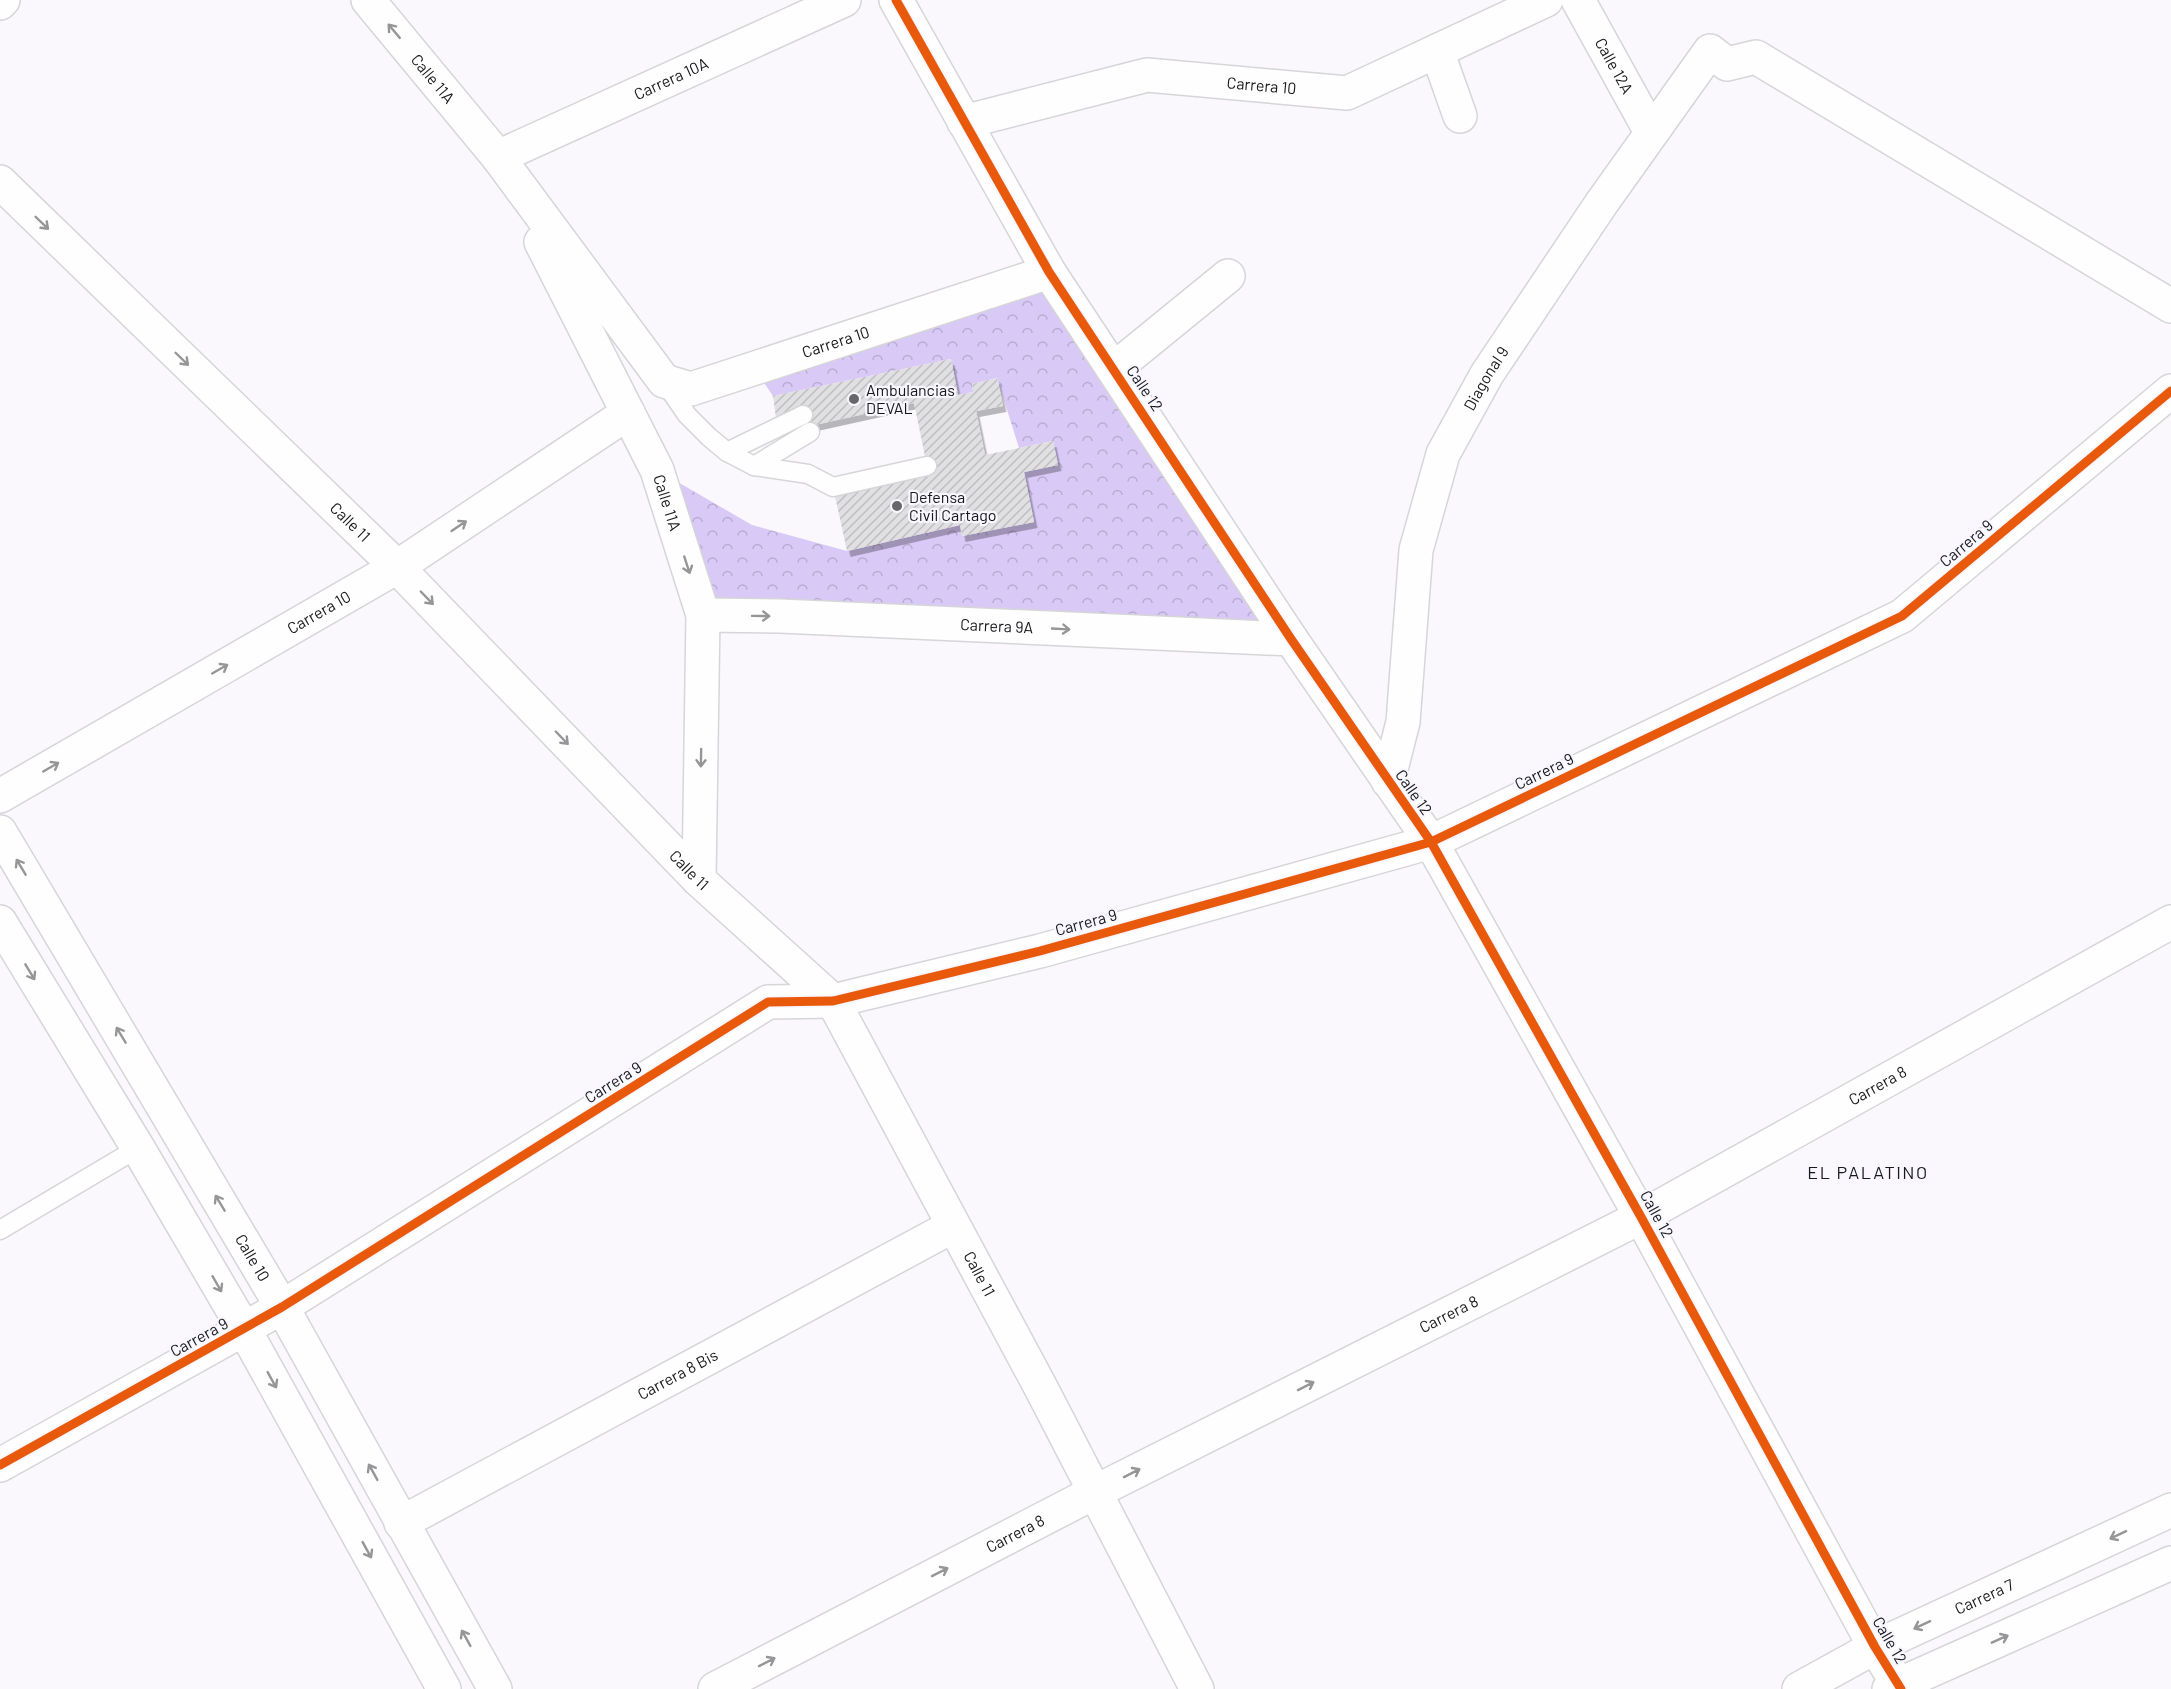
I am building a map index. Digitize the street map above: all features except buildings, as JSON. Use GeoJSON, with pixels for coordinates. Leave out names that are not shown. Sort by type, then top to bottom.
{"type":"FeatureCollection","features":[{"type":"Feature","properties":{"kind":"street","name":"Calle 11A"},"geometry":{"type":"LineString","coordinates":[[368,0],[498,157],[677,385]]}},
{"type":"Feature","properties":{"kind":"street","name":"Carrera 10A"},"geometry":{"type":"LineString","coordinates":[[498,157],[844,0]]}},
{"type":"Feature","properties":{"kind":"street","name":"Calle 12"},"geometry":{"type":"LineString","coordinates":[[896,0],[1049,272],[1291,639],[1431,842],[1641,1217],[1896,1687]]}},
{"type":"Feature","properties":{"kind":"street","name":"Carrera 10"},"geometry":{"type":"LineString","coordinates":[[964,122],[1147,75],[1347,93],[1546,0]]}},
{"type":"Feature","properties":{"kind":"street","name":"Calle 12A"},"geometry":{"type":"LineString","coordinates":[[1578,0],[1651,132]]}},
{"type":"Feature","properties":{"kind":"street"},"geometry":{"type":"LineString","coordinates":[[1437,51],[1460,116]]}},
{"type":"Feature","properties":{"kind":"street","name":"Diagonal 9"},"geometry":{"type":"LineString","coordinates":[[1388,781],[1403,722],[1416,550],[1443,454],[1487,374],[1651,132],[1710,51],[1727,64],[1756,57],[2171,306]]}},
{"type":"Feature","properties":{"kind":"street","name":"Calle 11A"},"geometry":{"type":"LineString","coordinates":[[498,157],[657,470],[703,615],[699,880]]}},
{"type":"Feature","properties":{"kind":"street","name":"Calle 11"},"geometry":{"type":"LineString","coordinates":[[0,182],[397,567],[699,880],[833,1001],[1095,1492],[1197,1689]]}},
{"type":"Feature","properties":{"kind":"street","name":"Carrera 10"},"geometry":{"type":"LineString","coordinates":[[677,385],[1049,272]]}},
{"type":"Feature","properties":{"kind":"street"},"geometry":{"type":"LineString","coordinates":[[1114,369],[1228,276]]}},
{"type":"Feature","properties":{"kind":"street","name":"Carrera 9"},"geometry":{"type":"LineString","coordinates":[[3,1456],[282,1307],[768,1002],[833,1001],[1040,951],[1431,842],[1902,616],[2171,392]]}},
{"type":"Feature","properties":{"kind":"street","name":"Carrera 10"},"geometry":{"type":"LineString","coordinates":[[0,796],[397,567],[628,413]]}},
{"type":"Feature","properties":{"kind":"street","name":"Carrera 9A"},"geometry":{"type":"LineString","coordinates":[[703,615],[780,616],[1291,639]]}},
{"type":"Feature","properties":{"kind":"street","name":"Calle 10"},"geometry":{"type":"LineString","coordinates":[[0,832],[282,1307],[495,1689]]}},
{"type":"Feature","properties":{"kind":"street"},"geometry":{"type":"LineString","coordinates":[[0,922],[138,1148],[244,1329],[444,1689]]}},
{"type":"Feature","properties":{"kind":"street","name":"Carrera 8"},"geometry":{"type":"LineString","coordinates":[[715,1689],[1095,1492],[1641,1217],[2171,922]]}},
{"type":"Feature","properties":{"kind":"street","name":"Carrera 8 Bis"},"geometry":{"type":"LineString","coordinates":[[401,1524],[953,1226]]}},
{"type":"Feature","properties":{"kind":"street","name":"Carrera 7"},"geometry":{"type":"LineString","coordinates":[[1799,1689],[1875,1647],[2171,1510]]}},
{"type":"Feature","properties":{"kind":"street"},"geometry":{"type":"LineString","coordinates":[[1896,1687],[2171,1563]]}},
{"type":"Feature","properties":{"kind":"lane"},"geometry":{"type":"LineString","coordinates":[[677,385],[687,415],[727,452],[754,466],[808,474],[833,487],[927,466]]}},
{"type":"Feature","properties":{"kind":"lane"},"geometry":{"type":"LineString","coordinates":[[727,452],[803,415]]}},
{"type":"Feature","properties":{"kind":"lane"},"geometry":{"type":"LineString","coordinates":[[754,466],[810,432]]}},
{"type":"Feature","properties":{"kind":"lane"},"geometry":{"type":"LineString","coordinates":[[0,1230],[138,1148]]}},
{"type":"Feature","properties":{"kind":"green space"},"geometry":{"type":"Polygon","coordinates":[[[1049,272],[1291,639],[703,615],[657,470],[752,525],[847,551],[960,525],[962,536],[1034,522],[1024,472],[1058,465],[1053,441],[1019,448],[997,378],[972,384],[973,392],[958,395],[951,359],[773,396],[756,371],[1049,272]]]}},
{"type":"Feature","properties":{"kind":"cycle path"},"geometry":{"type":"LineString","coordinates":[[896,0],[1049,272],[1291,639],[1431,842],[1641,1217],[1875,1647],[1901,1689]]}},
{"type":"Feature","properties":{"kind":"cycle path"},"geometry":{"type":"LineString","coordinates":[[0,1465],[282,1307],[768,1002],[833,1001],[1040,951],[1431,842],[1902,616],[2171,391]]}},
{"type":"Feature","properties":{"kind":"place","name":"Ambulancias DEVAL"},"geometry":{"type":"Point","coordinates":[854,399]}},
{"type":"Feature","properties":{"kind":"place","name":"Defensa Civil Cartago"},"geometry":{"type":"Point","coordinates":[897,506]}},
{"type":"Feature","properties":{"kind":"district","name":"EL PALATINO"},"geometry":{"type":"Point","coordinates":[1868,1173]}}]}
